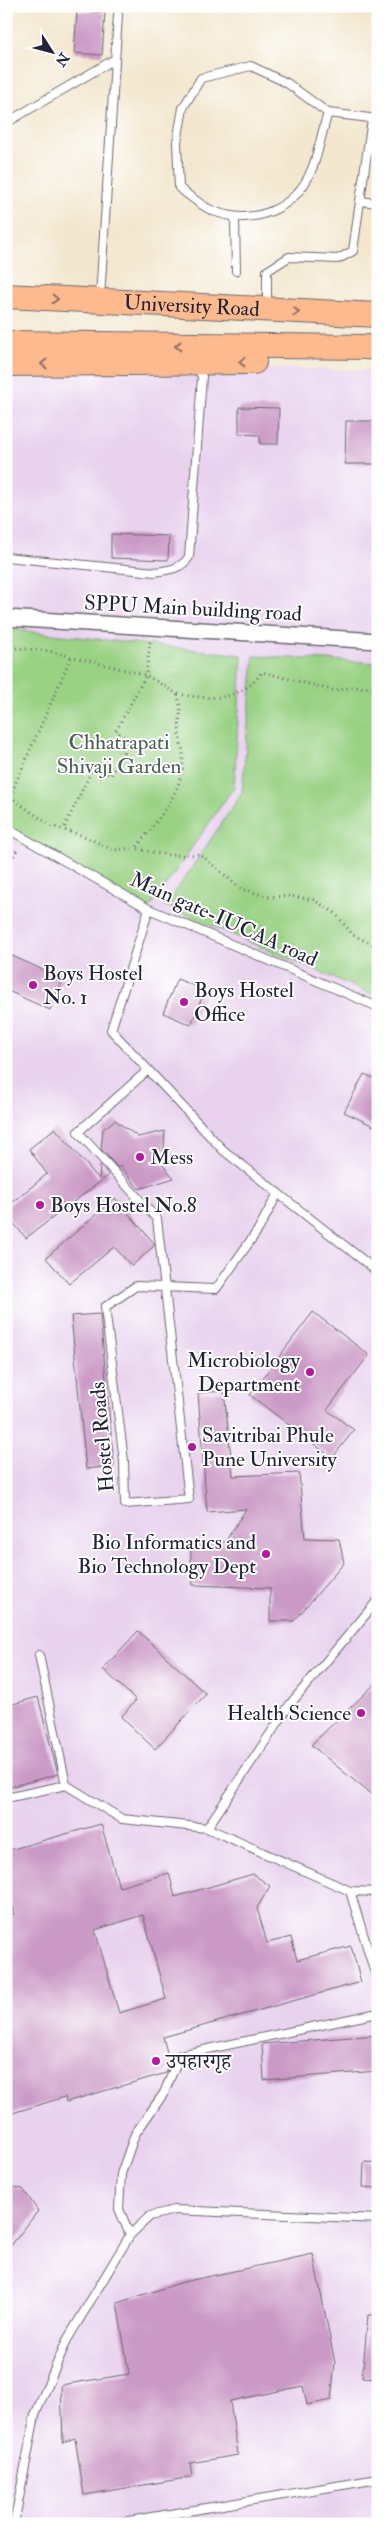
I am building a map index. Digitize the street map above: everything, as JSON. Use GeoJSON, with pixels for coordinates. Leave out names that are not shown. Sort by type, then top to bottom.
{"type":"FeatureCollection","features":[{"type":"Feature","properties":{"kind":"main road","name":"University Road"},"geometry":{"type":"LineString","coordinates":[[6,296],[378,315]]}},
{"type":"Feature","properties":{"kind":"main road"},"geometry":{"type":"LineString","coordinates":[[6,343],[368,347],[378,349]]}},
{"type":"Feature","properties":{"kind":"main road"},"geometry":{"type":"LineString","coordinates":[[6,364],[196,363],[378,359]]}},
{"type":"Feature","properties":{"kind":"street","name":"SPPU Main building road"},"geometry":{"type":"LineString","coordinates":[[6,618],[378,640]]}},
{"type":"Feature","properties":{"kind":"lane"},"geometry":{"type":"LineString","coordinates":[[100,301],[118,15]]}},
{"type":"Feature","properties":{"kind":"lane"},"geometry":{"type":"LineString","coordinates":[[6,123],[116,59]]}},
{"type":"Feature","properties":{"kind":"lane"},"geometry":{"type":"LineString","coordinates":[[266,310],[267,271],[289,257],[338,259],[353,251],[375,119],[328,113],[287,83],[251,66],[200,78],[183,108],[177,142],[179,188],[210,210],[236,218],[258,217],[283,207],[299,190],[312,169],[328,113]]}},
{"type":"Feature","properties":{"kind":"lane"},"geometry":{"type":"LineString","coordinates":[[360,201],[378,203]]}},
{"type":"Feature","properties":{"kind":"lane"},"geometry":{"type":"LineString","coordinates":[[236,218],[236,271]]}},
{"type":"Feature","properties":{"kind":"lane"},"geometry":{"type":"LineString","coordinates":[[6,557],[155,572],[176,568],[184,564],[189,556],[202,377],[196,363]]}},
{"type":"Feature","properties":{"kind":"lane","name":"Main gate-IUCAA road"},"geometry":{"type":"LineString","coordinates":[[6,828],[149,909],[378,1007]]}},
{"type":"Feature","properties":{"kind":"lane"},"geometry":{"type":"LineString","coordinates":[[149,909],[111,1030],[223,1150],[378,1272]]}},
{"type":"Feature","properties":{"kind":"lane","name":"Hostel Roads"},"geometry":{"type":"LineString","coordinates":[[148,1070],[78,1132],[157,1219],[166,1287],[188,1499],[125,1504],[124,1461],[105,1307],[136,1286],[166,1287]]}},
{"type":"Feature","properties":{"kind":"lane"},"geometry":{"type":"LineString","coordinates":[[166,1287],[216,1289],[258,1230],[278,1193]]}},
{"type":"Feature","properties":{"kind":"lane"},"geometry":{"type":"LineString","coordinates":[[207,1828],[291,1702],[378,1600]]}},
{"type":"Feature","properties":{"kind":"lane"},"geometry":{"type":"LineString","coordinates":[[39,1655],[66,1785]]}},
{"type":"Feature","properties":{"kind":"lane"},"geometry":{"type":"LineString","coordinates":[[6,1798],[66,1785],[122,1819],[207,1828],[350,1891],[378,1892]]}},
{"type":"Feature","properties":{"kind":"lane"},"geometry":{"type":"LineString","coordinates":[[350,1891],[378,1983]]}},
{"type":"Feature","properties":{"kind":"lane"},"geometry":{"type":"LineString","coordinates":[[130,2235],[119,2209],[120,2174],[136,2134],[164,2093],[180,2055],[378,2013]]}},
{"type":"Feature","properties":{"kind":"lane"},"geometry":{"type":"LineString","coordinates":[[14,2524],[35,2415],[67,2340],[130,2235],[150,2216],[174,2210],[378,2220]]}},
{"type":"Feature","properties":{"kind":"lane"},"geometry":{"type":"LineString","coordinates":[[111,2524],[378,2478]]}},
{"type":"Feature","properties":{"kind":"path"},"geometry":{"type":"LineString","coordinates":[[63,830],[93,768],[111,775],[129,741],[116,731],[146,675],[151,627]]}},
{"type":"Feature","properties":{"kind":"path"},"geometry":{"type":"LineString","coordinates":[[6,647],[49,651],[146,675],[177,694],[206,699],[222,698],[239,691],[256,681],[262,672],[336,690],[352,687],[378,688]]}},
{"type":"Feature","properties":{"kind":"path"},"geometry":{"type":"LineString","coordinates":[[71,657],[8,795],[51,826],[113,850],[136,848],[159,855],[177,857],[200,854],[241,889],[269,897],[290,896],[314,900],[335,913],[353,935],[378,947]]}},
{"type":"Feature","properties":{"kind":"path"},"geometry":{"type":"LineString","coordinates":[[136,848],[171,803],[181,778],[183,754],[179,736],[182,707],[177,694]]}},
{"type":"Feature","properties":{"kind":"path"},"geometry":{"type":"LineString","coordinates":[[6,869],[24,838]]}},
{"type":"Feature","properties":{"kind":"shaded area","name":"Savitribai Phule Pune University"},"geometry":{"type":"Polygon","coordinates":[[[6,361],[378,371],[378,2524],[6,2524],[6,361]]]}},
{"type":"Feature","properties":{"kind":"green space","name":"Chhatrapati Shivaji Garden"},"geometry":{"type":"Polygon","coordinates":[[[6,629],[242,655],[234,787],[149,909],[6,828],[6,629]]]}},
{"type":"Feature","properties":{"kind":"green space"},"geometry":{"type":"Polygon","coordinates":[[[254,656],[378,663],[378,997],[166,906],[242,793],[254,656]]]}},
{"type":"Feature","properties":{"kind":"building"},"geometry":{"type":"Polygon","coordinates":[[[77,11],[105,13],[102,55],[74,53],[77,11]]]}},
{"type":"Feature","properties":{"kind":"building"},"geometry":{"type":"Polygon","coordinates":[[[239,407],[279,408],[278,444],[260,444],[260,435],[239,434],[239,407]]]}},
{"type":"Feature","properties":{"kind":"building"},"geometry":{"type":"Polygon","coordinates":[[[346,421],[378,421],[378,464],[345,464],[346,421]]]}},
{"type":"Feature","properties":{"kind":"building"},"geometry":{"type":"Polygon","coordinates":[[[111,534],[169,536],[168,560],[111,558],[111,534]]]}},
{"type":"Feature","properties":{"kind":"building","name":"Boys Hostel No. 1"},"geometry":{"type":"Polygon","coordinates":[[[6,953],[63,979],[50,1010],[6,990],[6,953]]]}},
{"type":"Feature","properties":{"kind":"building","name":"Boys Hostel Office"},"geometry":{"type":"Polygon","coordinates":[[[177,979],[205,990],[191,1025],[163,1013],[177,979]]]}},
{"type":"Feature","properties":{"kind":"building"},"geometry":{"type":"Polygon","coordinates":[[[364,1074],[378,1080],[378,1128],[344,1112],[364,1074]]]}},
{"type":"Feature","properties":{"kind":"building","name":"Mess"},"geometry":{"type":"Polygon","coordinates":[[[115,1120],[138,1137],[165,1131],[163,1165],[174,1178],[139,1189],[120,1166],[118,1168],[101,1149],[103,1129],[115,1120]]]}},
{"type":"Feature","properties":{"kind":"building"},"geometry":{"type":"Polygon","coordinates":[[[55,1128],[99,1179],[100,1165],[109,1175],[26,1238],[6,1214],[6,1208],[47,1174],[29,1149],[55,1128]]]}},
{"type":"Feature","properties":{"kind":"building"},"geometry":{"type":"Polygon","coordinates":[[[115,1198],[154,1243],[154,1246],[132,1266],[114,1247],[69,1284],[46,1258],[115,1198]]]}},
{"type":"Feature","properties":{"kind":"building"},"geometry":{"type":"Polygon","coordinates":[[[313,1312],[369,1355],[327,1410],[354,1430],[332,1458],[250,1395],[313,1312]]]}},
{"type":"Feature","properties":{"kind":"building"},"geometry":{"type":"Polygon","coordinates":[[[100,1314],[114,1466],[86,1469],[71,1316],[100,1314]]]}},
{"type":"Feature","properties":{"kind":"building","name":"Bio Informatics and Bio Technology Dept"},"geometry":{"type":"Polygon","coordinates":[[[224,1391],[233,1476],[299,1473],[305,1538],[339,1539],[344,1563],[294,1621],[270,1621],[270,1588],[193,1585],[190,1544],[225,1542],[246,1509],[207,1512],[198,1393],[224,1391]]]}},
{"type":"Feature","properties":{"kind":"building"},"geometry":{"type":"Polygon","coordinates":[[[138,1631],[206,1694],[155,1749],[121,1717],[136,1700],[103,1669],[138,1631]]]}},
{"type":"Feature","properties":{"kind":"building","name":"Health Science"},"geometry":{"type":"Polygon","coordinates":[[[378,1681],[378,1800],[311,1745],[378,1681]]]}},
{"type":"Feature","properties":{"kind":"building"},"geometry":{"type":"Polygon","coordinates":[[[38,1697],[58,1774],[6,1788],[6,1706],[38,1697]]]}},
{"type":"Feature","properties":{"kind":"building"},"geometry":{"type":"Polygon","coordinates":[[[101,1824],[119,1887],[169,1873],[175,1897],[253,1874],[270,1886],[257,1908],[267,1943],[291,1937],[297,1960],[351,1946],[361,1982],[163,2037],[170,2064],[166,2073],[66,2102],[65,2097],[6,2115],[6,1916],[14,1914],[6,1885],[6,1851],[101,1824]],[[143,1915],[95,1930],[119,2013],[166,1999],[143,1915]]]}},
{"type":"Feature","properties":{"kind":"building"},"geometry":{"type":"Polygon","coordinates":[[[377,2035],[378,2071],[264,2080],[262,2044],[377,2035]]]}},
{"type":"Feature","properties":{"kind":"building"},"geometry":{"type":"Polygon","coordinates":[[[364,2162],[378,2163],[378,2188],[363,2187],[364,2162]]]}},
{"type":"Feature","properties":{"kind":"building"},"geometry":{"type":"Polygon","coordinates":[[[6,2186],[23,2189],[38,2211],[6,2252],[6,2186]]]}},
{"type":"Feature","properties":{"kind":"building"},"geometry":{"type":"Polygon","coordinates":[[[313,2254],[335,2363],[331,2400],[307,2405],[303,2386],[230,2401],[238,2455],[190,2463],[192,2477],[84,2495],[75,2438],[63,2442],[61,2385],[129,2374],[117,2303],[183,2282],[313,2254]]]}},
{"type":"Feature","properties":{"kind":"building"},"geometry":{"type":"Polygon","coordinates":[[[368,2315],[378,2315],[378,2379],[362,2378],[368,2315]]]}},
{"type":"Feature","properties":{"kind":"place","name":"Boys Hostel No. 1"},"geometry":{"type":"Point","coordinates":[33,985]}},
{"type":"Feature","properties":{"kind":"place","name":"Boys Hostel Office"},"geometry":{"type":"Point","coordinates":[184,1002]}},
{"type":"Feature","properties":{"kind":"place","name":"Mess"},"geometry":{"type":"Point","coordinates":[140,1157]}},
{"type":"Feature","properties":{"kind":"place","name":"Boys Hostel No.8"},"geometry":{"type":"Point","coordinates":[40,1205]}},
{"type":"Feature","properties":{"kind":"place","name":"Microbiology Department"},"geometry":{"type":"Point","coordinates":[310,1372]}},
{"type":"Feature","properties":{"kind":"place","name":"Savitribai Phule Pune University"},"geometry":{"type":"Point","coordinates":[192,1447]}},
{"type":"Feature","properties":{"kind":"place","name":"Bio Informatics and Bio Technology Dept"},"geometry":{"type":"Point","coordinates":[266,1554]}},
{"type":"Feature","properties":{"kind":"place","name":"Health Science"},"geometry":{"type":"Point","coordinates":[361,1713]}},
{"type":"Feature","properties":{"kind":"place","name":"उपहारगृह"},"geometry":{"type":"Point","coordinates":[156,2061]}}]}
